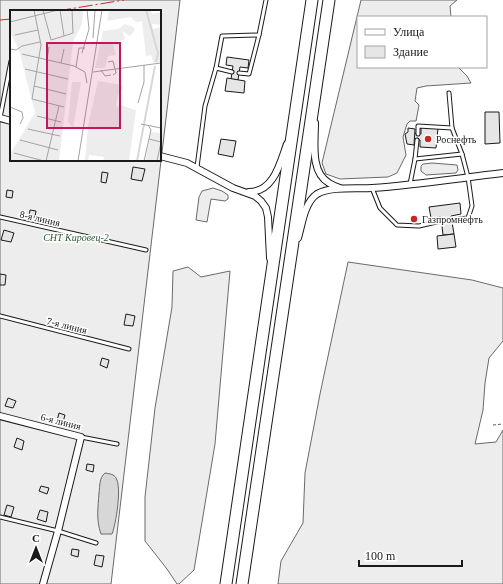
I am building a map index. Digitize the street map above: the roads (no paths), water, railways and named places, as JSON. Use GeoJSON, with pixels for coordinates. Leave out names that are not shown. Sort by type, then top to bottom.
{"type":"FeatureCollection","features":[{"type":"Feature","properties":{"kind":"highway"},"geometry":{"type":"LineString","coordinates":[[226,584],[312,0]]}},
{"type":"Feature","properties":{"kind":"highway"},"geometry":{"type":"LineString","coordinates":[[242,584],[329,0]]}},
{"type":"Feature","properties":{"kind":"street"},"geometry":{"type":"LineString","coordinates":[[314,103],[316,162],[319,173],[328,183],[342,189]]}},
{"type":"Feature","properties":{"kind":"street"},"geometry":{"type":"LineString","coordinates":[[0,118],[10,121]]}},
{"type":"Feature","properties":{"kind":"street"},"geometry":{"type":"LineString","coordinates":[[243,192],[255,192],[266,186],[271,181],[277,171],[293,126]]}},
{"type":"Feature","properties":{"kind":"street"},"geometry":{"type":"LineString","coordinates":[[161,156],[198,167],[206,174],[243,192],[255,196],[262,201],[266,208],[268,217],[271,273]]}},
{"type":"Feature","properties":{"kind":"street"},"geometry":{"type":"LineString","coordinates":[[290,261],[307,206],[318,194],[325,191],[372,188],[503,173]]}},
{"type":"Feature","properties":{"kind":"street","name":"6-я линия"},"geometry":{"type":"LineString","coordinates":[[0,416],[81,437]]}},
{"type":"Feature","properties":{"kind":"street"},"geometry":{"type":"LineString","coordinates":[[42,584],[58,531],[81,437]]}},
{"type":"Feature","properties":{"kind":"lane"},"geometry":{"type":"LineString","coordinates":[[239,73],[249,74],[266,0]]}},
{"type":"Feature","properties":{"kind":"lane"},"geometry":{"type":"LineString","coordinates":[[198,167],[204,106],[216,68],[222,36],[259,35]]}},
{"type":"Feature","properties":{"kind":"lane"},"geometry":{"type":"LineString","coordinates":[[0,118],[10,66]]}},
{"type":"Feature","properties":{"kind":"lane"},"geometry":{"type":"LineString","coordinates":[[216,68],[232,72]]}},
{"type":"Feature","properties":{"kind":"lane"},"geometry":{"type":"LineString","coordinates":[[450,92],[452,128],[462,154],[468,177],[472,206],[468,218],[452,220]]}},
{"type":"Feature","properties":{"kind":"lane"},"geometry":{"type":"LineString","coordinates":[[418,134],[418,126],[452,128]]}},
{"type":"Feature","properties":{"kind":"lane"},"geometry":{"type":"LineString","coordinates":[[410,184],[417,140]]}},
{"type":"Feature","properties":{"kind":"lane"},"geometry":{"type":"LineString","coordinates":[[415,159],[462,154]]}},
{"type":"Feature","properties":{"kind":"lane"},"geometry":{"type":"LineString","coordinates":[[372,188],[380,208],[397,226],[419,226],[442,221]]}},
{"type":"Feature","properties":{"kind":"lane","name":"8-я линия"},"geometry":{"type":"LineString","coordinates":[[0,217],[146,250]]}},
{"type":"Feature","properties":{"kind":"lane","name":"7-я линия"},"geometry":{"type":"LineString","coordinates":[[0,316],[129,349]]}},
{"type":"Feature","properties":{"kind":"lane","name":"6-я линия"},"geometry":{"type":"LineString","coordinates":[[81,437],[117,444]]}},
{"type":"Feature","properties":{"kind":"lane"},"geometry":{"type":"LineString","coordinates":[[0,516],[58,531],[96,543]]}},
{"type":"Feature","properties":{"kind":"place","name":"Роснефть"},"geometry":{"type":"Point","coordinates":[428,139]}},
{"type":"Feature","properties":{"kind":"place","name":"Газпромнефть"},"geometry":{"type":"Point","coordinates":[414,219]}},
{"type":"Feature","properties":{"kind":"park label","name":"СНТ Кировец-2"},"geometry":{"type":"Point","coordinates":[76,237]}}]}
